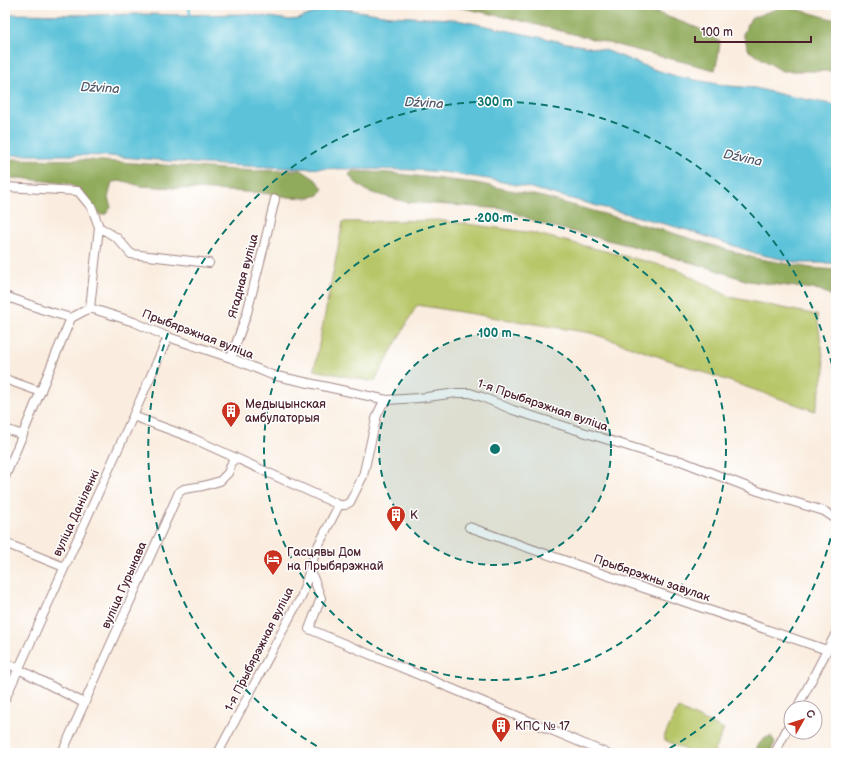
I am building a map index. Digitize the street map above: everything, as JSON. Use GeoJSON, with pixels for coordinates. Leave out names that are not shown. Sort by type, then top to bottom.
{"type":"FeatureCollection","features":[{"type":"Feature","properties":{"kind":"street"},"geometry":{"type":"LineString","coordinates":[[5,187],[78,191],[92,208],[99,227],[90,308],[71,318],[5,477]]}},
{"type":"Feature","properties":{"kind":"street","name":"Ягадная вуліца"},"geometry":{"type":"LineString","coordinates":[[231,358],[247,313],[275,199]]}},
{"type":"Feature","properties":{"kind":"street"},"geometry":{"type":"LineString","coordinates":[[99,227],[117,238],[131,254],[209,263]]}},
{"type":"Feature","properties":{"kind":"street"},"geometry":{"type":"LineString","coordinates":[[5,296],[71,318]]}},
{"type":"Feature","properties":{"kind":"street","name":"Прыбярэжная вуліца"},"geometry":{"type":"LineString","coordinates":[[90,308],[134,322],[272,375],[387,400]]}},
{"type":"Feature","properties":{"kind":"street","name":"вуліца Даніленкі"},"geometry":{"type":"LineString","coordinates":[[5,699],[168,336]]}},
{"type":"Feature","properties":{"kind":"street"},"geometry":{"type":"LineString","coordinates":[[5,379],[41,392]]}},
{"type":"Feature","properties":{"kind":"street","name":"1-я Прыбярэжная вуліца"},"geometry":{"type":"LineString","coordinates":[[218,753],[301,598],[316,550],[339,505],[345,505],[350,502],[363,476],[377,415],[382,405],[387,400],[470,393],[513,410],[669,459],[682,461],[758,491],[824,511],[836,518]]}},
{"type":"Feature","properties":{"kind":"street"},"geometry":{"type":"LineString","coordinates":[[133,416],[192,438],[339,505]]}},
{"type":"Feature","properties":{"kind":"street"},"geometry":{"type":"LineString","coordinates":[[5,429],[23,435]]}},
{"type":"Feature","properties":{"kind":"street","name":"вуліца Гурынава"},"geometry":{"type":"LineString","coordinates":[[62,753],[179,492],[184,488],[203,486],[220,481],[228,473],[234,457]]}},
{"type":"Feature","properties":{"kind":"street","name":"Прыбярэжны завулак"},"geometry":{"type":"LineString","coordinates":[[469,527],[827,650]]}},
{"type":"Feature","properties":{"kind":"street"},"geometry":{"type":"LineString","coordinates":[[5,543],[64,567]]}},
{"type":"Feature","properties":{"kind":"street"},"geometry":{"type":"LineString","coordinates":[[310,569],[321,598],[309,629],[606,753]]}},
{"type":"Feature","properties":{"kind":"street"},"geometry":{"type":"LineString","coordinates":[[802,700],[836,633]]}},
{"type":"Feature","properties":{"kind":"street"},"geometry":{"type":"LineString","coordinates":[[5,662],[84,703]]}},
{"type":"Feature","properties":{"kind":"street"},"geometry":{"type":"LineString","coordinates":[[774,753],[783,736]]}},
{"type":"Feature","properties":{"kind":"green space"},"geometry":{"type":"Polygon","coordinates":[[[449,5],[635,5],[700,29],[720,42],[718,57],[715,70],[510,18],[449,5]]]}},
{"type":"Feature","properties":{"kind":"green space"},"geometry":{"type":"Polygon","coordinates":[[[785,6],[836,20],[836,72],[782,71],[749,51],[743,34],[751,18],[785,6]]]}},
{"type":"Feature","properties":{"kind":"green space"},"geometry":{"type":"Polygon","coordinates":[[[5,159],[88,160],[253,171],[301,170],[315,179],[323,188],[319,195],[307,198],[263,193],[140,186],[124,181],[112,182],[108,198],[111,207],[106,214],[100,215],[84,193],[69,184],[20,178],[5,179],[5,159]]]}},
{"type":"Feature","properties":{"kind":"green space"},"geometry":{"type":"Polygon","coordinates":[[[352,171],[390,173],[476,183],[543,197],[669,232],[754,258],[811,268],[836,270],[836,337],[834,335],[834,297],[820,290],[748,281],[707,267],[628,245],[545,225],[505,209],[406,202],[369,192],[356,183],[349,175],[352,171]]]}},
{"type":"Feature","properties":{"kind":"green space"},"geometry":{"type":"Polygon","coordinates":[[[438,220],[533,233],[676,269],[730,297],[817,315],[825,370],[815,411],[591,333],[417,305],[374,382],[314,370],[343,222],[438,220]]]}},
{"type":"Feature","properties":{"kind":"green space"},"geometry":{"type":"Polygon","coordinates":[[[678,708],[724,730],[713,753],[691,753],[663,739],[678,708]]]}},
{"type":"Feature","properties":{"kind":"green space"},"geometry":{"type":"Polygon","coordinates":[[[771,736],[775,742],[770,753],[755,753],[760,742],[771,736]]]}},
{"type":"Feature","properties":{"kind":"water","name":"Dźvina"},"geometry":{"type":"Polygon","coordinates":[[[344,9],[391,16],[452,19],[605,50],[653,69],[679,77],[729,86],[755,88],[836,105],[836,263],[799,263],[758,254],[687,230],[531,188],[443,172],[203,164],[110,156],[5,155],[5,14],[248,14],[290,20],[298,19],[322,10],[344,9]]]}},
{"type":"Feature","properties":{"kind":"waterway"},"geometry":{"type":"LineString","coordinates":[[189,5],[190,14]]}},
{"type":"Feature","properties":{"kind":"railway"},"geometry":{"type":"LineString","coordinates":[[832,5],[836,6]]}},
{"type":"Feature","properties":{"kind":"place","name":"Медыцынская амбулаторыя"},"geometry":{"type":"Point","coordinates":[231,428]}},
{"type":"Feature","properties":{"kind":"place","name":"К"},"geometry":{"type":"Point","coordinates":[396,532]}},
{"type":"Feature","properties":{"kind":"place","name":"Гасцявы Дом на Прыбярэжнай"},"geometry":{"type":"Point","coordinates":[273,576]}},
{"type":"Feature","properties":{"kind":"place","name":"КПС № 17"},"geometry":{"type":"Point","coordinates":[501,743]}}]}
